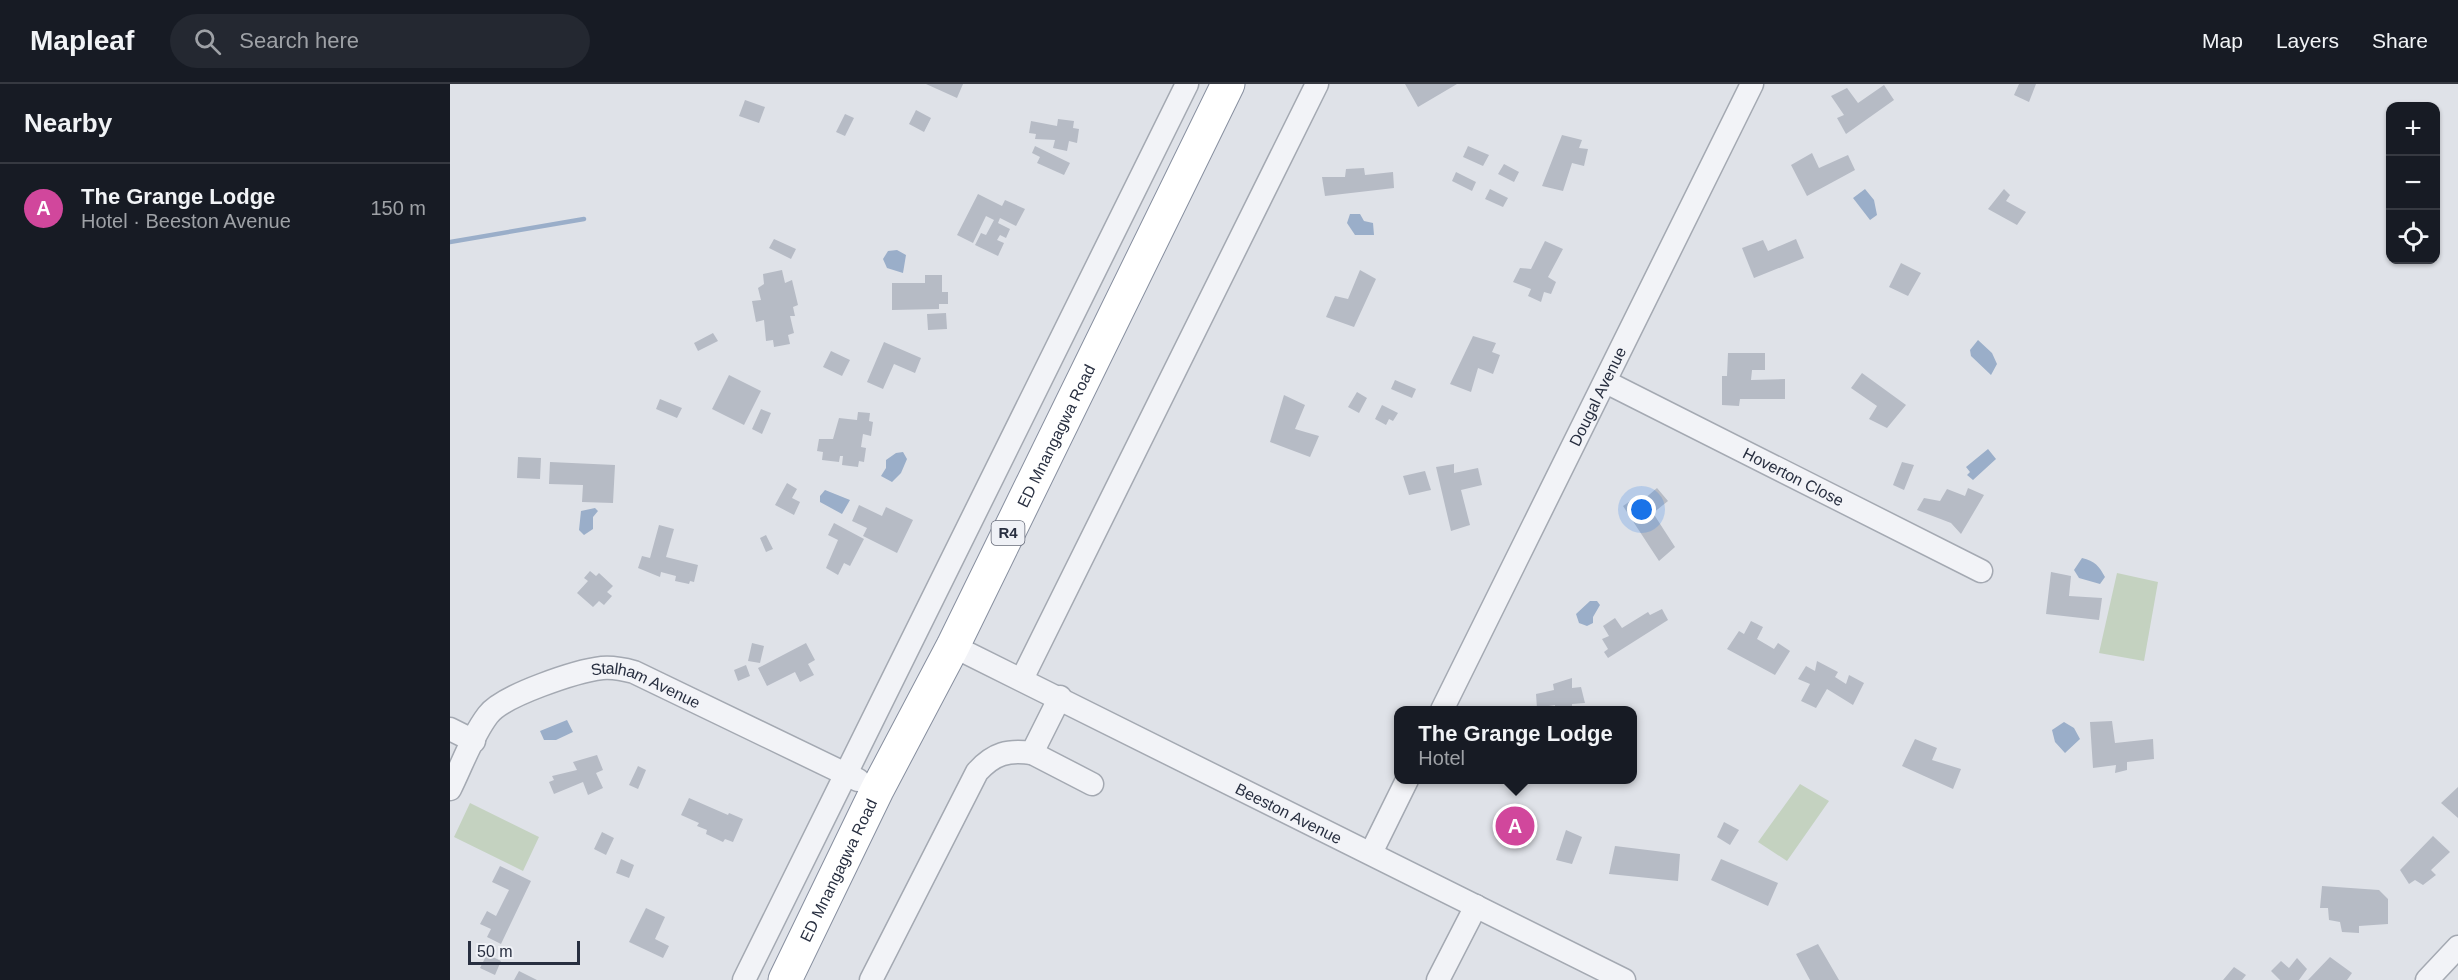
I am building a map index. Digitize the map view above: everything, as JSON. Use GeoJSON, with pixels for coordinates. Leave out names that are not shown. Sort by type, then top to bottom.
{"type":"FeatureCollection","features":[{"type":"Feature","properties":{"kind":"highway","name":"ED Mnangagwa Road"},"geometry":{"type":"LineString","coordinates":[[785,980],[877,790],[953,646],[1216,88]]}},
{"type":"Feature","properties":{"kind":"street"},"geometry":{"type":"LineString","coordinates":[[744,980],[1186,84]]}},
{"type":"Feature","properties":{"kind":"street"},"geometry":{"type":"LineString","coordinates":[[1022,679],[1317,84]]}},
{"type":"Feature","properties":{"kind":"street","name":"Dougal Avenue"},"geometry":{"type":"LineString","coordinates":[[1444,706],[1752,84]]}},
{"type":"Feature","properties":{"kind":"street","name":"Hoverton Close"},"geometry":{"type":"LineString","coordinates":[[1606,382],[1981,571]]}},
{"type":"Feature","properties":{"kind":"street","name":"Beeston Avenue"},"geometry":{"type":"LineString","coordinates":[[953,646],[1060,697],[1624,980]]}},
{"type":"Feature","properties":{"kind":"street","name":"Stalham Avenue"},"geometry":{"type":"LineString","coordinates":[[450,789],[488,715],[508,698],[600,668],[615,668],[634,672],[877,790]]}},
{"type":"Feature","properties":{"kind":"street"},"geometry":{"type":"LineString","coordinates":[[1032,753],[1060,697]]}},
{"type":"Feature","properties":{"kind":"street"},"geometry":{"type":"LineString","coordinates":[[450,729],[474,741]]}},
{"type":"Feature","properties":{"kind":"street"},"geometry":{"type":"LineString","coordinates":[[871,980],[977,772],[985,763],[1003,752],[1032,753],[1092,784]]}},
{"type":"Feature","properties":{"kind":"street"},"geometry":{"type":"LineString","coordinates":[[1371,853],[1405,784]]}},
{"type":"Feature","properties":{"kind":"street"},"geometry":{"type":"LineString","coordinates":[[1438,980],[1476,906]]}},
{"type":"Feature","properties":{"kind":"street"},"geometry":{"type":"LineString","coordinates":[[2437,977],[2458,947]]}},
{"type":"Feature","properties":{"kind":"green space"},"geometry":{"type":"Polygon","coordinates":[[[2117,573],[2158,582],[2144,661],[2099,653],[2117,573]]]}},
{"type":"Feature","properties":{"kind":"green space"},"geometry":{"type":"Polygon","coordinates":[[[1800,784],[1829,801],[1787,861],[1758,842],[1800,784]]]}},
{"type":"Feature","properties":{"kind":"green space"},"geometry":{"type":"Polygon","coordinates":[[[470,803],[539,837],[523,871],[454,837],[470,803]]]}},
{"type":"Feature","properties":{"kind":"water"},"geometry":{"type":"Polygon","coordinates":[[[1865,189],[1874,200],[1877,215],[1870,220],[1853,198],[1865,189]]]}},
{"type":"Feature","properties":{"kind":"water"},"geometry":{"type":"Polygon","coordinates":[[[1350,214],[1360,214],[1364,221],[1373,223],[1374,235],[1355,235],[1347,223],[1350,214]]]}},
{"type":"Feature","properties":{"kind":"water"},"geometry":{"type":"Polygon","coordinates":[[[897,250],[906,255],[903,273],[887,268],[883,259],[888,251],[897,250]]]}},
{"type":"Feature","properties":{"kind":"water"},"geometry":{"type":"Polygon","coordinates":[[[1978,340],[1992,353],[1997,364],[1991,375],[1971,356],[1970,350],[1978,340]]]}},
{"type":"Feature","properties":{"kind":"water"},"geometry":{"type":"Polygon","coordinates":[[[1988,449],[1996,459],[1973,480],[1967,475],[1970,472],[1966,467],[1988,449]]]}},
{"type":"Feature","properties":{"kind":"water"},"geometry":{"type":"Polygon","coordinates":[[[903,452],[907,459],[901,473],[892,482],[881,476],[886,468],[886,460],[896,453],[903,452]]]}},
{"type":"Feature","properties":{"kind":"water"},"geometry":{"type":"Polygon","coordinates":[[[825,490],[850,500],[842,514],[820,502],[820,496],[825,490]]]}},
{"type":"Feature","properties":{"kind":"water"},"geometry":{"type":"Polygon","coordinates":[[[595,508],[598,511],[593,517],[593,529],[584,535],[579,530],[581,511],[595,508]]]}},
{"type":"Feature","properties":{"kind":"water"},"geometry":{"type":"Polygon","coordinates":[[[2082,558],[2093,562],[2101,570],[2105,577],[2100,584],[2079,578],[2074,570],[2082,558]]]}},
{"type":"Feature","properties":{"kind":"water"},"geometry":{"type":"Polygon","coordinates":[[[1590,601],[1597,601],[1600,605],[1593,617],[1593,623],[1587,626],[1579,623],[1576,614],[1590,601]]]}},
{"type":"Feature","properties":{"kind":"water"},"geometry":{"type":"Polygon","coordinates":[[[567,720],[573,732],[556,740],[544,740],[540,731],[567,720]]]}},
{"type":"Feature","properties":{"kind":"water"},"geometry":{"type":"Polygon","coordinates":[[[2064,722],[2074,728],[2080,739],[2065,753],[2055,742],[2052,730],[2064,722]]]}},
{"type":"Feature","properties":{"kind":"building"},"geometry":{"type":"Polygon","coordinates":[[[926,84],[963,84],[957,98],[926,84]]]}},
{"type":"Feature","properties":{"kind":"building"},"geometry":{"type":"Polygon","coordinates":[[[1405,84],[1457,84],[1418,107],[1405,84]]]}},
{"type":"Feature","properties":{"kind":"building"},"geometry":{"type":"Polygon","coordinates":[[[2019,84],[2036,84],[2029,102],[2014,95],[2019,84]]]}},
{"type":"Feature","properties":{"kind":"building"},"geometry":{"type":"Polygon","coordinates":[[[1884,85],[1894,100],[1846,134],[1837,118],[1844,115],[1831,96],[1847,88],[1858,103],[1884,85]]]}},
{"type":"Feature","properties":{"kind":"building"},"geometry":{"type":"Polygon","coordinates":[[[745,100],[765,107],[759,123],[739,116],[745,100]]]}},
{"type":"Feature","properties":{"kind":"building"},"geometry":{"type":"Polygon","coordinates":[[[916,110],[931,118],[924,132],[909,124],[916,110]]]}},
{"type":"Feature","properties":{"kind":"building"},"geometry":{"type":"Polygon","coordinates":[[[845,114],[854,118],[845,136],[836,132],[845,114]]]}},
{"type":"Feature","properties":{"kind":"building"},"geometry":{"type":"Polygon","coordinates":[[[1058,119],[1074,121],[1073,128],[1079,129],[1077,143],[1069,141],[1067,151],[1053,148],[1055,140],[1035,139],[1036,134],[1029,133],[1031,121],[1057,126],[1058,119]]]}},
{"type":"Feature","properties":{"kind":"building"},"geometry":{"type":"Polygon","coordinates":[[[1562,135],[1582,140],[1579,148],[1588,149],[1584,166],[1572,163],[1563,191],[1542,186],[1562,135]]]}},
{"type":"Feature","properties":{"kind":"building"},"geometry":{"type":"Polygon","coordinates":[[[1035,146],[1070,163],[1064,175],[1037,163],[1040,157],[1032,153],[1035,146]]]}},
{"type":"Feature","properties":{"kind":"building"},"geometry":{"type":"Polygon","coordinates":[[[1468,146],[1489,155],[1483,166],[1463,157],[1468,146]]]}},
{"type":"Feature","properties":{"kind":"building"},"geometry":{"type":"Polygon","coordinates":[[[1812,153],[1819,168],[1848,155],[1855,170],[1807,196],[1791,165],[1812,153]]]}},
{"type":"Feature","properties":{"kind":"building"},"geometry":{"type":"Polygon","coordinates":[[[1504,164],[1519,172],[1514,182],[1498,174],[1504,164]]]}},
{"type":"Feature","properties":{"kind":"building"},"geometry":{"type":"Polygon","coordinates":[[[1364,168],[1365,175],[1393,172],[1394,188],[1325,196],[1322,177],[1345,177],[1346,169],[1364,168]]]}},
{"type":"Feature","properties":{"kind":"building"},"geometry":{"type":"Polygon","coordinates":[[[1456,172],[1476,182],[1472,191],[1452,181],[1456,172]]]}},
{"type":"Feature","properties":{"kind":"building"},"geometry":{"type":"Polygon","coordinates":[[[1490,189],[1508,198],[1503,207],[1485,199],[1490,189]]]}},
{"type":"Feature","properties":{"kind":"building"},"geometry":{"type":"Polygon","coordinates":[[[2004,189],[2010,195],[2006,201],[2026,212],[2017,225],[1988,209],[2004,189]]]}},
{"type":"Feature","properties":{"kind":"building"},"geometry":{"type":"Polygon","coordinates":[[[978,194],[1002,206],[1005,200],[1025,209],[1016,226],[1000,218],[998,223],[1010,229],[1006,238],[1000,235],[997,240],[1004,243],[998,256],[975,245],[981,233],[986,235],[994,220],[986,216],[973,243],[957,235],[978,194]]]}},
{"type":"Feature","properties":{"kind":"building"},"geometry":{"type":"Polygon","coordinates":[[[774,239],[796,249],[791,259],[769,248],[774,239]]]}},
{"type":"Feature","properties":{"kind":"building"},"geometry":{"type":"Polygon","coordinates":[[[1796,239],[1804,258],[1754,278],[1742,248],[1763,240],[1768,251],[1796,239]]]}},
{"type":"Feature","properties":{"kind":"building"},"geometry":{"type":"Polygon","coordinates":[[[1545,241],[1563,249],[1548,277],[1556,282],[1551,294],[1544,292],[1541,302],[1528,296],[1531,289],[1513,282],[1520,268],[1531,269],[1545,241]]]}},
{"type":"Feature","properties":{"kind":"building"},"geometry":{"type":"Polygon","coordinates":[[[1901,263],[1921,273],[1908,296],[1889,287],[1901,263]]]}},
{"type":"Feature","properties":{"kind":"building"},"geometry":{"type":"Polygon","coordinates":[[[782,270],[785,283],[792,280],[798,305],[793,307],[795,316],[790,316],[794,333],[788,335],[790,344],[774,347],[773,340],[766,341],[764,320],[756,322],[752,301],[761,300],[758,288],[764,284],[763,274],[782,270]]]}},
{"type":"Feature","properties":{"kind":"building"},"geometry":{"type":"Polygon","coordinates":[[[1360,270],[1376,279],[1354,327],[1326,317],[1335,296],[1348,299],[1360,270]]]}},
{"type":"Feature","properties":{"kind":"building"},"geometry":{"type":"Polygon","coordinates":[[[925,275],[942,275],[942,292],[948,292],[948,304],[939,304],[939,309],[892,310],[892,283],[925,283],[925,275]]]}},
{"type":"Feature","properties":{"kind":"building"},"geometry":{"type":"Polygon","coordinates":[[[946,313],[947,329],[928,330],[927,314],[946,313]]]}},
{"type":"Feature","properties":{"kind":"building"},"geometry":{"type":"Polygon","coordinates":[[[713,333],[718,341],[698,351],[694,343],[713,333]]]}},
{"type":"Feature","properties":{"kind":"building"},"geometry":{"type":"Polygon","coordinates":[[[1473,336],[1496,343],[1492,352],[1500,355],[1493,374],[1478,368],[1471,392],[1450,384],[1473,336]]]}},
{"type":"Feature","properties":{"kind":"building"},"geometry":{"type":"Polygon","coordinates":[[[884,342],[921,358],[915,373],[894,364],[883,389],[867,382],[884,342]]]}},
{"type":"Feature","properties":{"kind":"building"},"geometry":{"type":"Polygon","coordinates":[[[831,351],[850,360],[842,376],[823,367],[831,351]]]}},
{"type":"Feature","properties":{"kind":"building"},"geometry":{"type":"Polygon","coordinates":[[[1728,353],[1765,353],[1765,370],[1752,370],[1751,380],[1785,379],[1785,399],[1740,399],[1739,406],[1722,405],[1722,376],[1727,376],[1728,353]]]}},
{"type":"Feature","properties":{"kind":"building"},"geometry":{"type":"Polygon","coordinates":[[[1862,373],[1906,405],[1887,428],[1869,419],[1877,406],[1851,388],[1862,373]]]}},
{"type":"Feature","properties":{"kind":"building"},"geometry":{"type":"Polygon","coordinates":[[[729,375],[761,391],[744,425],[712,409],[729,375]]]}},
{"type":"Feature","properties":{"kind":"building"},"geometry":{"type":"Polygon","coordinates":[[[1395,380],[1416,389],[1412,398],[1391,389],[1395,380]]]}},
{"type":"Feature","properties":{"kind":"building"},"geometry":{"type":"Polygon","coordinates":[[[1357,392],[1367,398],[1359,413],[1348,407],[1357,392]]]}},
{"type":"Feature","properties":{"kind":"building"},"geometry":{"type":"Polygon","coordinates":[[[1284,395],[1305,405],[1295,429],[1319,436],[1310,457],[1270,442],[1284,395]]]}},
{"type":"Feature","properties":{"kind":"building"},"geometry":{"type":"Polygon","coordinates":[[[660,399],[682,408],[677,418],[656,409],[660,399]]]}},
{"type":"Feature","properties":{"kind":"building"},"geometry":{"type":"Polygon","coordinates":[[[1382,405],[1398,413],[1393,421],[1389,419],[1386,425],[1375,419],[1382,405]]]}},
{"type":"Feature","properties":{"kind":"building"},"geometry":{"type":"Polygon","coordinates":[[[761,409],[771,413],[762,434],[752,429],[761,409]]]}},
{"type":"Feature","properties":{"kind":"building"},"geometry":{"type":"Polygon","coordinates":[[[858,412],[870,413],[869,421],[873,422],[871,436],[863,434],[861,447],[866,448],[864,462],[859,461],[858,467],[842,465],[843,456],[840,456],[839,462],[822,460],[823,452],[817,451],[819,439],[833,439],[839,418],[857,420],[858,412]]]}},
{"type":"Feature","properties":{"kind":"building"},"geometry":{"type":"Polygon","coordinates":[[[518,457],[541,458],[540,479],[517,478],[518,457]]]}},
{"type":"Feature","properties":{"kind":"building"},"geometry":{"type":"Polygon","coordinates":[[[550,462],[615,465],[613,503],[582,502],[583,485],[549,484],[550,462]]]}},
{"type":"Feature","properties":{"kind":"building"},"geometry":{"type":"Polygon","coordinates":[[[1902,462],[1914,465],[1904,490],[1893,485],[1902,462]]]}},
{"type":"Feature","properties":{"kind":"building"},"geometry":{"type":"Polygon","coordinates":[[[1454,464],[1454,473],[1478,468],[1482,485],[1461,490],[1470,525],[1451,531],[1436,467],[1454,464]]]}},
{"type":"Feature","properties":{"kind":"building"},"geometry":{"type":"Polygon","coordinates":[[[1425,471],[1431,490],[1409,495],[1403,476],[1425,471]]]}},
{"type":"Feature","properties":{"kind":"building"},"geometry":{"type":"Polygon","coordinates":[[[787,483],[797,489],[792,498],[800,502],[794,515],[775,505],[787,483]]]}},
{"type":"Feature","properties":{"kind":"building"},"geometry":{"type":"Polygon","coordinates":[[[1657,488],[1668,501],[1653,513],[1675,547],[1659,561],[1623,506],[1639,495],[1643,500],[1657,488]]]}},
{"type":"Feature","properties":{"kind":"building"},"geometry":{"type":"Polygon","coordinates":[[[1968,488],[1984,495],[1961,534],[1951,523],[1917,510],[1924,498],[1940,501],[1947,489],[1965,496],[1968,488]]]}},
{"type":"Feature","properties":{"kind":"building"},"geometry":{"type":"Polygon","coordinates":[[[859,505],[882,516],[886,507],[913,520],[897,553],[863,536],[867,528],[852,521],[859,505]]]}},
{"type":"Feature","properties":{"kind":"building"},"geometry":{"type":"Polygon","coordinates":[[[834,523],[864,539],[850,566],[844,563],[838,575],[826,568],[838,540],[828,535],[834,523]]]}},
{"type":"Feature","properties":{"kind":"building"},"geometry":{"type":"Polygon","coordinates":[[[659,525],[674,529],[666,557],[698,565],[694,582],[690,581],[689,584],[675,581],[676,576],[661,572],[660,577],[638,568],[642,556],[650,558],[659,525]]]}},
{"type":"Feature","properties":{"kind":"building"},"geometry":{"type":"Polygon","coordinates":[[[766,535],[773,549],[766,552],[760,538],[766,535]]]}},
{"type":"Feature","properties":{"kind":"building"},"geometry":{"type":"Polygon","coordinates":[[[590,571],[596,576],[599,573],[613,586],[607,592],[612,596],[604,605],[599,601],[593,607],[577,593],[588,581],[584,578],[590,571]]]}},
{"type":"Feature","properties":{"kind":"building"},"geometry":{"type":"Polygon","coordinates":[[[2051,572],[2071,576],[2069,596],[2102,598],[2099,620],[2046,614],[2051,572]]]}},
{"type":"Feature","properties":{"kind":"building"},"geometry":{"type":"Polygon","coordinates":[[[1662,609],[1668,620],[1608,658],[1604,652],[1608,649],[1602,639],[1609,636],[1603,626],[1615,618],[1622,628],[1648,612],[1650,615],[1662,609]]]}},
{"type":"Feature","properties":{"kind":"building"},"geometry":{"type":"Polygon","coordinates":[[[1751,621],[1763,627],[1757,639],[1774,649],[1778,643],[1790,651],[1775,675],[1727,649],[1739,631],[1744,634],[1751,621]]]}},
{"type":"Feature","properties":{"kind":"building"},"geometry":{"type":"Polygon","coordinates":[[[752,643],[764,646],[760,663],[748,661],[752,643]]]}},
{"type":"Feature","properties":{"kind":"building"},"geometry":{"type":"Polygon","coordinates":[[[806,643],[815,660],[808,664],[814,675],[800,682],[795,672],[767,686],[758,668],[806,643]]]}},
{"type":"Feature","properties":{"kind":"building"},"geometry":{"type":"Polygon","coordinates":[[[1817,661],[1838,672],[1835,677],[1846,684],[1849,675],[1864,683],[1853,705],[1827,689],[1816,708],[1801,701],[1810,684],[1798,679],[1806,666],[1815,671],[1817,661]]]}},
{"type":"Feature","properties":{"kind":"building"},"geometry":{"type":"Polygon","coordinates":[[[746,665],[750,676],[738,681],[734,670],[746,665]]]}},
{"type":"Feature","properties":{"kind":"building"},"geometry":{"type":"Polygon","coordinates":[[[1572,678],[1572,688],[1581,687],[1585,703],[1572,704],[1572,706],[1537,706],[1536,694],[1554,690],[1553,684],[1572,678]]]}},
{"type":"Feature","properties":{"kind":"building"},"geometry":{"type":"Polygon","coordinates":[[[2112,721],[2115,743],[2153,739],[2154,759],[2127,762],[2127,770],[2115,773],[2116,765],[2093,768],[2090,722],[2112,721]]]}},
{"type":"Feature","properties":{"kind":"building"},"geometry":{"type":"Polygon","coordinates":[[[1915,739],[1937,748],[1932,760],[1961,769],[1953,789],[1902,766],[1915,739]]]}},
{"type":"Feature","properties":{"kind":"building"},"geometry":{"type":"Polygon","coordinates":[[[597,755],[603,770],[596,773],[603,788],[588,795],[583,782],[554,794],[549,782],[554,780],[552,776],[577,770],[573,762],[597,755]]]}},
{"type":"Feature","properties":{"kind":"building"},"geometry":{"type":"Polygon","coordinates":[[[638,766],[646,770],[638,789],[629,785],[638,766]]]}},
{"type":"Feature","properties":{"kind":"building"},"geometry":{"type":"Polygon","coordinates":[[[2458,787],[2458,818],[2441,803],[2458,787]]]}},
{"type":"Feature","properties":{"kind":"building"},"geometry":{"type":"Polygon","coordinates":[[[689,798],[743,819],[733,842],[725,839],[723,842],[706,834],[707,830],[697,826],[699,823],[681,815],[689,798]]]}},
{"type":"Feature","properties":{"kind":"building"},"geometry":{"type":"Polygon","coordinates":[[[1724,822],[1739,830],[1730,845],[1717,837],[1724,822]]]}},
{"type":"Feature","properties":{"kind":"building"},"geometry":{"type":"Polygon","coordinates":[[[1566,830],[1582,837],[1572,864],[1556,860],[1566,830]]]}},
{"type":"Feature","properties":{"kind":"building"},"geometry":{"type":"Polygon","coordinates":[[[602,832],[614,838],[606,855],[594,849],[602,832]]]}},
{"type":"Feature","properties":{"kind":"building"},"geometry":{"type":"Polygon","coordinates":[[[2433,836],[2450,852],[2431,870],[2436,875],[2423,885],[2415,880],[2409,884],[2400,870],[2433,836]]]}},
{"type":"Feature","properties":{"kind":"building"},"geometry":{"type":"Polygon","coordinates":[[[1615,846],[1680,854],[1678,881],[1609,874],[1615,846]]]}},
{"type":"Feature","properties":{"kind":"building"},"geometry":{"type":"Polygon","coordinates":[[[621,859],[634,865],[629,878],[616,873],[621,859]]]}},
{"type":"Feature","properties":{"kind":"building"},"geometry":{"type":"Polygon","coordinates":[[[1721,859],[1778,883],[1768,906],[1711,880],[1721,859]]]}},
{"type":"Feature","properties":{"kind":"building"},"geometry":{"type":"Polygon","coordinates":[[[500,866],[531,881],[501,944],[487,937],[491,929],[480,924],[487,911],[496,916],[509,890],[492,882],[500,866]]]}},
{"type":"Feature","properties":{"kind":"building"},"geometry":{"type":"Polygon","coordinates":[[[2322,886],[2379,890],[2388,899],[2388,924],[2359,926],[2359,933],[2342,932],[2340,922],[2329,920],[2328,908],[2320,908],[2322,886]]]}},
{"type":"Feature","properties":{"kind":"building"},"geometry":{"type":"Polygon","coordinates":[[[646,908],[665,917],[655,939],[669,946],[663,958],[629,942],[646,908]]]}},
{"type":"Feature","properties":{"kind":"building"},"geometry":{"type":"Polygon","coordinates":[[[1818,944],[1839,980],[1810,980],[1796,954],[1818,944]]]}},
{"type":"Feature","properties":{"kind":"building"},"geometry":{"type":"Polygon","coordinates":[[[487,954],[501,961],[495,975],[480,968],[487,954]]]}},
{"type":"Feature","properties":{"kind":"building"},"geometry":{"type":"Polygon","coordinates":[[[2330,957],[2352,973],[2347,980],[2308,980],[2330,957]]]}},
{"type":"Feature","properties":{"kind":"building"},"geometry":{"type":"Polygon","coordinates":[[[2297,958],[2307,969],[2299,980],[2280,980],[2271,971],[2281,961],[2289,968],[2297,958]]]}},
{"type":"Feature","properties":{"kind":"building"},"geometry":{"type":"Polygon","coordinates":[[[2234,967],[2246,975],[2242,980],[2223,980],[2234,967]]]}},
{"type":"Feature","properties":{"kind":"building"},"geometry":{"type":"Polygon","coordinates":[[[519,971],[537,980],[514,980],[519,971]]]}},
{"type":"Feature","properties":{"kind":"waterway"},"geometry":{"type":"LineString","coordinates":[[450,242],[584,219]]}},
{"type":"Feature","properties":{"kind":"place","name":"The Grange Lodge"},"geometry":{"type":"Point","coordinates":[1515,826]}}]}
